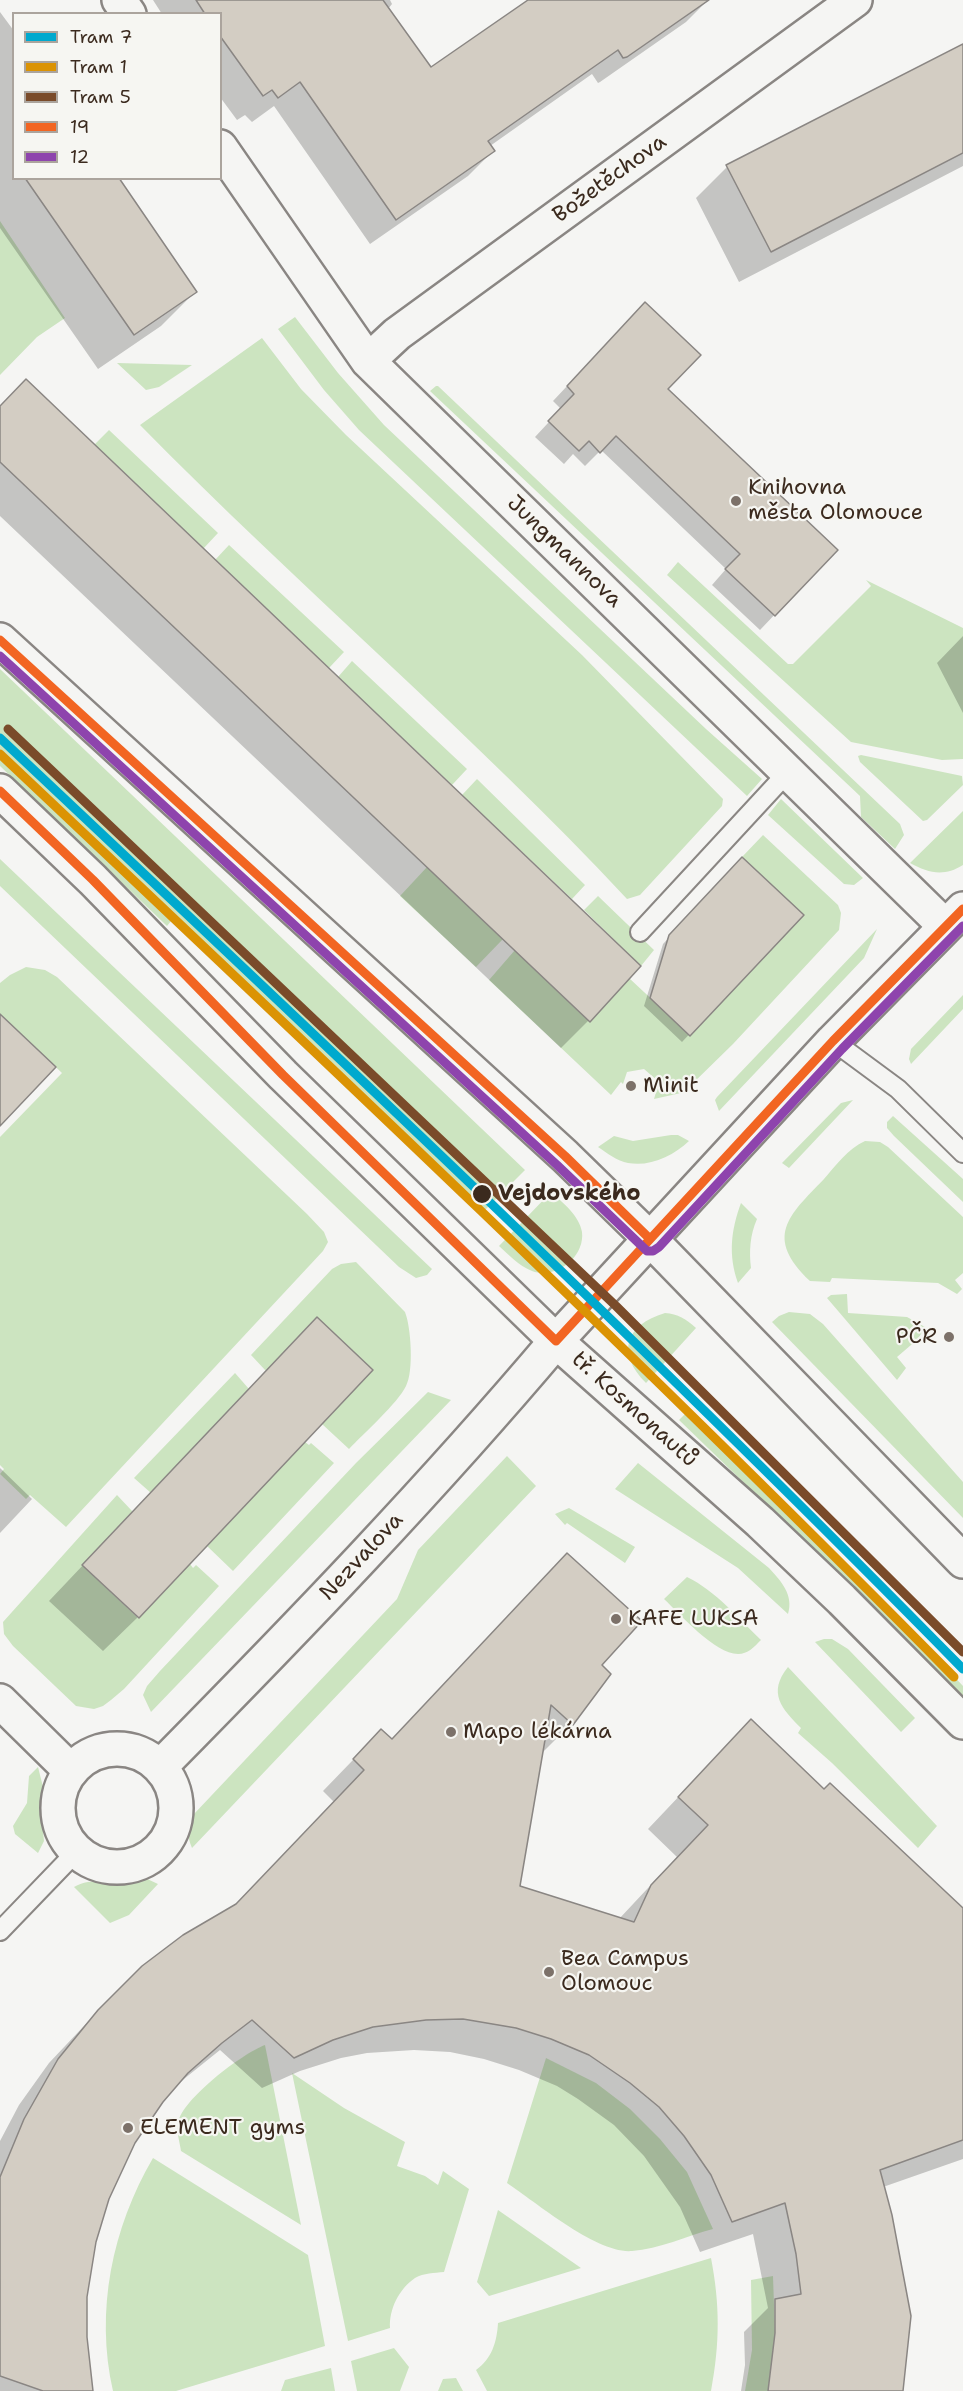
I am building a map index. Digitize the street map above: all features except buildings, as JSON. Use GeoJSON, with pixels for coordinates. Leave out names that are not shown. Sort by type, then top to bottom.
{"type":"FeatureCollection","features":[{"type":"Feature","properties":{"kind":"street","name":"Božetěchova"},"geometry":{"type":"LineString","coordinates":[[368,361],[397,334],[855,0]]}},
{"type":"Feature","properties":{"kind":"street","name":"Jungmannova"},"geometry":{"type":"LineString","coordinates":[[222,150],[368,361],[788,772],[954,917]]}},
{"type":"Feature","properties":{"kind":"street"},"geometry":{"type":"LineString","coordinates":[[0,640],[566,1156],[650,1239],[963,1561]]}},
{"type":"Feature","properties":{"kind":"street","name":"tř. Kosmonautů"},"geometry":{"type":"LineString","coordinates":[[0,791],[101,888],[283,1076],[556,1341],[760,1522],[850,1608],[963,1722]]}},
{"type":"Feature","properties":{"kind":"street"},"geometry":{"type":"LineString","coordinates":[[556,1341],[833,1041],[954,917]]}},
{"type":"Feature","properties":{"kind":"street","name":"Nezvalova"},"geometry":{"type":"LineString","coordinates":[[160,1766],[223,1705],[311,1613],[476,1434],[556,1341]]}},
{"type":"Feature","properties":{"kind":"street"},"geometry":{"type":"LineString","coordinates":[[0,1701],[71,1771]]}},
{"type":"Feature","properties":{"kind":"street"},"geometry":{"type":"LineString","coordinates":[[120,1748],[139,1752],[160,1766],[176,1794],[177,1815],[171,1834],[159,1851],[142,1862],[123,1867],[103,1865],[84,1857],[69,1843],[60,1824],[58,1806],[61,1787],[71,1771],[84,1758],[101,1750],[120,1748]]}},
{"type":"Feature","properties":{"kind":"lane"},"geometry":{"type":"LineString","coordinates":[[640,932],[788,772]]}},
{"type":"Feature","properties":{"kind":"lane"},"geometry":{"type":"LineString","coordinates":[[833,1041],[898,1089],[963,1153]]}},
{"type":"Feature","properties":{"kind":"lane"},"geometry":{"type":"LineString","coordinates":[[0,1930],[77,1851]]}},
{"type":"Feature","properties":{"kind":"green space"},"geometry":{"type":"Polygon","coordinates":[[[0,221],[65,318],[37,337],[0,375],[0,221]]]}},
{"type":"Feature","properties":{"kind":"green space"},"geometry":{"type":"Polygon","coordinates":[[[295,317],[338,373],[384,425],[762,779],[747,796],[359,430],[324,390],[278,329],[295,317]]]}},
{"type":"Feature","properties":{"kind":"green space"},"geometry":{"type":"Polygon","coordinates":[[[262,338],[301,389],[346,435],[582,655],[723,799],[722,806],[640,895],[627,899],[508,778],[261,544],[140,425],[262,338]]]}},
{"type":"Feature","properties":{"kind":"green space"},"geometry":{"type":"Polygon","coordinates":[[[117,363],[192,365],[159,387],[146,390],[117,363]]]}},
{"type":"Feature","properties":{"kind":"green space"},"geometry":{"type":"Polygon","coordinates":[[[436,386],[900,824],[904,835],[895,849],[861,817],[860,796],[430,391],[436,386]]]}},
{"type":"Feature","properties":{"kind":"green space"},"geometry":{"type":"Polygon","coordinates":[[[109,430],[218,533],[203,549],[94,445],[109,430]]]}},
{"type":"Feature","properties":{"kind":"green space"},"geometry":{"type":"Polygon","coordinates":[[[229,545],[344,652],[329,668],[215,560],[229,545]]]}},
{"type":"Feature","properties":{"kind":"green space"},"geometry":{"type":"Polygon","coordinates":[[[678,562],[788,664],[793,664],[871,586],[866,580],[963,628],[963,759],[942,760],[851,742],[667,575],[678,562]]]}},
{"type":"Feature","properties":{"kind":"green space"},"geometry":{"type":"Polygon","coordinates":[[[352,661],[467,769],[452,785],[338,677],[352,661]]]}},
{"type":"Feature","properties":{"kind":"green space"},"geometry":{"type":"Polygon","coordinates":[[[0,669],[525,1170],[485,1210],[176,915],[167,926],[0,766],[0,669]]]}},
{"type":"Feature","properties":{"kind":"green space"},"geometry":{"type":"Polygon","coordinates":[[[858,756],[962,776],[963,785],[927,820],[923,821],[860,762],[858,756]]]}},
{"type":"Feature","properties":{"kind":"green space"},"geometry":{"type":"Polygon","coordinates":[[[477,779],[585,885],[572,899],[462,795],[477,779]]]}},
{"type":"Feature","properties":{"kind":"green space"},"geometry":{"type":"Polygon","coordinates":[[[781,799],[863,878],[854,885],[844,884],[768,815],[781,799]]]}},
{"type":"Feature","properties":{"kind":"green space"},"geometry":{"type":"Polygon","coordinates":[[[963,811],[963,865],[949,871],[936,872],[910,863],[963,811]]]}},
{"type":"Feature","properties":{"kind":"green space"},"geometry":{"type":"Polygon","coordinates":[[[763,835],[838,905],[841,913],[839,930],[733,1044],[681,1093],[654,1099],[659,1082],[644,1069],[627,1072],[623,1084],[621,1082],[611,1095],[489,980],[515,950],[629,978],[690,1035],[804,915],[742,857],[763,835]]]}},
{"type":"Feature","properties":{"kind":"green space"},"geometry":{"type":"Polygon","coordinates":[[[0,859],[432,1269],[427,1275],[416,1278],[399,1267],[0,886],[0,859]]]}},
{"type":"Feature","properties":{"kind":"green space"},"geometry":{"type":"Polygon","coordinates":[[[427,867],[503,939],[476,967],[400,896],[427,867]]]}},
{"type":"Feature","properties":{"kind":"green space"},"geometry":{"type":"Polygon","coordinates":[[[598,896],[654,950],[641,966],[584,910],[598,896]]]}},
{"type":"Feature","properties":{"kind":"green space"},"geometry":{"type":"Polygon","coordinates":[[[877,929],[864,958],[719,1111],[715,1100],[717,1097],[877,929]]]}},
{"type":"Feature","properties":{"kind":"green space"},"geometry":{"type":"Polygon","coordinates":[[[26,967],[45,970],[57,977],[307,1214],[324,1232],[328,1242],[323,1251],[66,1527],[30,1495],[26,1499],[0,1474],[4,1469],[0,1465],[0,1137],[62,1073],[0,1014],[0,983],[26,967]]]}},
{"type":"Feature","properties":{"kind":"green space"},"geometry":{"type":"Polygon","coordinates":[[[963,995],[963,1009],[911,1064],[909,1059],[911,1049],[963,995]]]}},
{"type":"Feature","properties":{"kind":"green space"},"geometry":{"type":"Polygon","coordinates":[[[853,1100],[789,1168],[782,1163],[841,1103],[853,1100]]]}},
{"type":"Feature","properties":{"kind":"green space"},"geometry":{"type":"Polygon","coordinates":[[[893,1116],[963,1179],[963,1202],[887,1128],[887,1122],[893,1116]]]}},
{"type":"Feature","properties":{"kind":"green space"},"geometry":{"type":"Polygon","coordinates":[[[678,1135],[689,1141],[668,1156],[653,1162],[636,1164],[624,1162],[598,1147],[614,1136],[633,1141],[678,1135]]]}},
{"type":"Feature","properties":{"kind":"green space"},"geometry":{"type":"Polygon","coordinates":[[[865,1141],[880,1142],[888,1147],[963,1217],[963,1273],[955,1280],[962,1289],[957,1294],[938,1283],[832,1278],[830,1282],[810,1281],[796,1266],[788,1252],[785,1239],[786,1227],[792,1216],[800,1204],[843,1158],[865,1141]]]}},
{"type":"Feature","properties":{"kind":"green space"},"geometry":{"type":"Polygon","coordinates":[[[551,1192],[578,1220],[582,1241],[574,1258],[567,1264],[559,1269],[541,1273],[523,1266],[499,1246],[551,1192]]]}},
{"type":"Feature","properties":{"kind":"green space"},"geometry":{"type":"Polygon","coordinates":[[[741,1203],[757,1219],[751,1243],[751,1268],[738,1283],[733,1262],[732,1243],[741,1203]]]}},
{"type":"Feature","properties":{"kind":"green space"},"geometry":{"type":"Polygon","coordinates":[[[356,1262],[405,1312],[411,1360],[409,1379],[402,1393],[349,1449],[322,1424],[373,1370],[317,1317],[266,1371],[251,1355],[332,1269],[341,1264],[356,1262]]]}},
{"type":"Feature","properties":{"kind":"green space"},"geometry":{"type":"Polygon","coordinates":[[[847,1294],[848,1313],[907,1317],[925,1327],[918,1339],[897,1357],[906,1368],[897,1380],[827,1298],[831,1295],[847,1294]]]}},
{"type":"Feature","properties":{"kind":"green space"},"geometry":{"type":"Polygon","coordinates":[[[789,1312],[810,1314],[823,1324],[963,1482],[963,1518],[772,1322],[789,1312]]]}},
{"type":"Feature","properties":{"kind":"green space"},"geometry":{"type":"Polygon","coordinates":[[[665,1313],[674,1314],[696,1328],[646,1383],[631,1361],[628,1351],[629,1341],[641,1325],[665,1313]]]}},
{"type":"Feature","properties":{"kind":"green space"},"geometry":{"type":"Polygon","coordinates":[[[235,1373],[249,1389],[151,1493],[134,1478],[235,1373]]]}},
{"type":"Feature","properties":{"kind":"green space"},"geometry":{"type":"Polygon","coordinates":[[[428,1392],[451,1400],[151,1712],[143,1695],[147,1686],[356,1463],[428,1392]]]}},
{"type":"Feature","properties":{"kind":"green space"},"geometry":{"type":"Polygon","coordinates":[[[689,1410],[828,1546],[963,1686],[963,1701],[859,1594],[679,1420],[689,1410]]]}},
{"type":"Feature","properties":{"kind":"green space"},"geometry":{"type":"Polygon","coordinates":[[[305,1442],[309,1445],[311,1443],[334,1463],[233,1571],[207,1546],[305,1442]]]}},
{"type":"Feature","properties":{"kind":"green space"},"geometry":{"type":"Polygon","coordinates":[[[507,1456],[536,1486],[192,1848],[188,1831],[194,1814],[397,1599],[418,1550],[507,1456]]]}},
{"type":"Feature","properties":{"kind":"green space"},"geometry":{"type":"Polygon","coordinates":[[[638,1463],[769,1568],[782,1583],[788,1595],[788,1614],[738,1568],[615,1489],[638,1463]]]}},
{"type":"Feature","properties":{"kind":"green space"},"geometry":{"type":"Polygon","coordinates":[[[117,1495],[133,1512],[82,1565],[138,1618],[190,1564],[193,1568],[196,1565],[219,1586],[124,1689],[103,1706],[94,1709],[76,1706],[13,1646],[4,1634],[3,1622],[117,1495]]]}},
{"type":"Feature","properties":{"kind":"green space"},"geometry":{"type":"Polygon","coordinates":[[[569,1508],[635,1547],[625,1563],[567,1523],[565,1525],[555,1514],[569,1508]]]}},
{"type":"Feature","properties":{"kind":"green space"},"geometry":{"type":"Polygon","coordinates":[[[687,1577],[717,1597],[761,1640],[753,1648],[738,1654],[719,1648],[698,1632],[664,1599],[687,1577]]]}},
{"type":"Feature","properties":{"kind":"green space"},"geometry":{"type":"Polygon","coordinates":[[[832,1639],[848,1649],[915,1718],[901,1732],[815,1642],[832,1639]]]}},
{"type":"Feature","properties":{"kind":"green space"},"geometry":{"type":"Polygon","coordinates":[[[788,1667],[937,1826],[918,1848],[832,1763],[798,1733],[801,1728],[783,1707],[778,1693],[778,1685],[788,1667]]]}},
{"type":"Feature","properties":{"kind":"green space"},"geometry":{"type":"Polygon","coordinates":[[[38,1767],[43,1787],[41,1811],[44,1841],[38,1853],[15,1834],[13,1826],[27,1803],[29,1776],[38,1767]]]}},
{"type":"Feature","properties":{"kind":"green space"},"geometry":{"type":"Polygon","coordinates":[[[143,1877],[158,1884],[129,1915],[110,1923],[74,1887],[89,1882],[117,1882],[143,1877]]]}},
{"type":"Feature","properties":{"kind":"green space"},"geometry":{"type":"Polygon","coordinates":[[[265,2045],[301,2225],[181,2151],[178,2123],[190,2102],[229,2067],[265,2045]]]}},
{"type":"Feature","properties":{"kind":"green space"},"geometry":{"type":"Polygon","coordinates":[[[546,2058],[596,2083],[630,2109],[660,2139],[687,2172],[713,2229],[652,2248],[632,2251],[618,2250],[568,2226],[507,2183],[546,2058]]]}},
{"type":"Feature","properties":{"kind":"green space"},"geometry":{"type":"Polygon","coordinates":[[[292,2073],[344,2108],[405,2142],[397,2166],[425,2176],[438,2185],[443,2171],[469,2189],[444,2272],[418,2276],[404,2288],[393,2307],[390,2328],[348,2341],[292,2073]]]}},
{"type":"Feature","properties":{"kind":"green space"},"geometry":{"type":"Polygon","coordinates":[[[153,2158],[308,2255],[325,2346],[176,2391],[113,2391],[106,2331],[111,2271],[127,2213],[153,2158]]]}},
{"type":"Feature","properties":{"kind":"green space"},"geometry":{"type":"Polygon","coordinates":[[[498,2210],[581,2268],[489,2296],[477,2282],[498,2210]]]}},
{"type":"Feature","properties":{"kind":"green space"},"geometry":{"type":"Polygon","coordinates":[[[711,2258],[718,2324],[711,2391],[487,2391],[476,2370],[486,2361],[493,2349],[498,2323],[711,2258]]]}},
{"type":"Feature","properties":{"kind":"green space"},"geometry":{"type":"Polygon","coordinates":[[[773,2276],[775,2333],[768,2391],[745,2391],[752,2350],[751,2280],[773,2276]]]}},
{"type":"Feature","properties":{"kind":"green space"},"geometry":{"type":"Polygon","coordinates":[[[394,2348],[409,2367],[400,2391],[357,2391],[351,2361],[394,2348]]]}},
{"type":"Feature","properties":{"kind":"green space"},"geometry":{"type":"Polygon","coordinates":[[[331,2368],[335,2391],[281,2391],[285,2380],[331,2368]]]}},
{"type":"Feature","properties":{"kind":"green space"},"geometry":{"type":"Polygon","coordinates":[[[456,2378],[463,2391],[438,2391],[443,2379],[456,2378]]]}},
{"type":"Feature","properties":{"kind":"tram line","name":"5"},"geometry":{"type":"LineString","coordinates":[[8,729],[616,1306],[963,1652]]}},
{"type":"Feature","properties":{"kind":"tram line","name":"7"},"geometry":{"type":"LineString","coordinates":[[0,738],[365,1083],[606,1315],[963,1669]]}},
{"type":"Feature","properties":{"kind":"tram line","name":"1"},"geometry":{"type":"LineString","coordinates":[[0,754],[601,1327],[954,1677]]}},
{"type":"Feature","properties":{"kind":"transit line","name":"19"},"geometry":{"type":"LineString","coordinates":[[0,640],[565,1156],[650,1239]]}},
{"type":"Feature","properties":{"kind":"transit line","name":"12"},"geometry":{"type":"LineString","coordinates":[[0,656],[557,1165],[647,1251],[653,1251],[659,1247],[842,1049],[963,926]]}},
{"type":"Feature","properties":{"kind":"transit line","name":"19"},"geometry":{"type":"LineString","coordinates":[[0,791],[93,880],[283,1075],[556,1341],[833,1041],[963,909]]}},
{"type":"Feature","properties":{"kind":"place","name":"Knihovna města Olomouce"},"geometry":{"type":"Point","coordinates":[736,501]}},
{"type":"Feature","properties":{"kind":"place","name":"Minit"},"geometry":{"type":"Point","coordinates":[631,1086]}},
{"type":"Feature","properties":{"kind":"place","name":"Vejdovského"},"geometry":{"type":"Point","coordinates":[482,1194]}},
{"type":"Feature","properties":{"kind":"place","name":"PČR"},"geometry":{"type":"Point","coordinates":[949,1337]}},
{"type":"Feature","properties":{"kind":"place","name":"KAFE LUKSA"},"geometry":{"type":"Point","coordinates":[616,1619]}},
{"type":"Feature","properties":{"kind":"place","name":"Mapo lékárna"},"geometry":{"type":"Point","coordinates":[451,1732]}},
{"type":"Feature","properties":{"kind":"place","name":"Bea Campus Olomouc"},"geometry":{"type":"Point","coordinates":[549,1972]}},
{"type":"Feature","properties":{"kind":"place","name":"ELEMENT gyms"},"geometry":{"type":"Point","coordinates":[128,2128]}}]}
